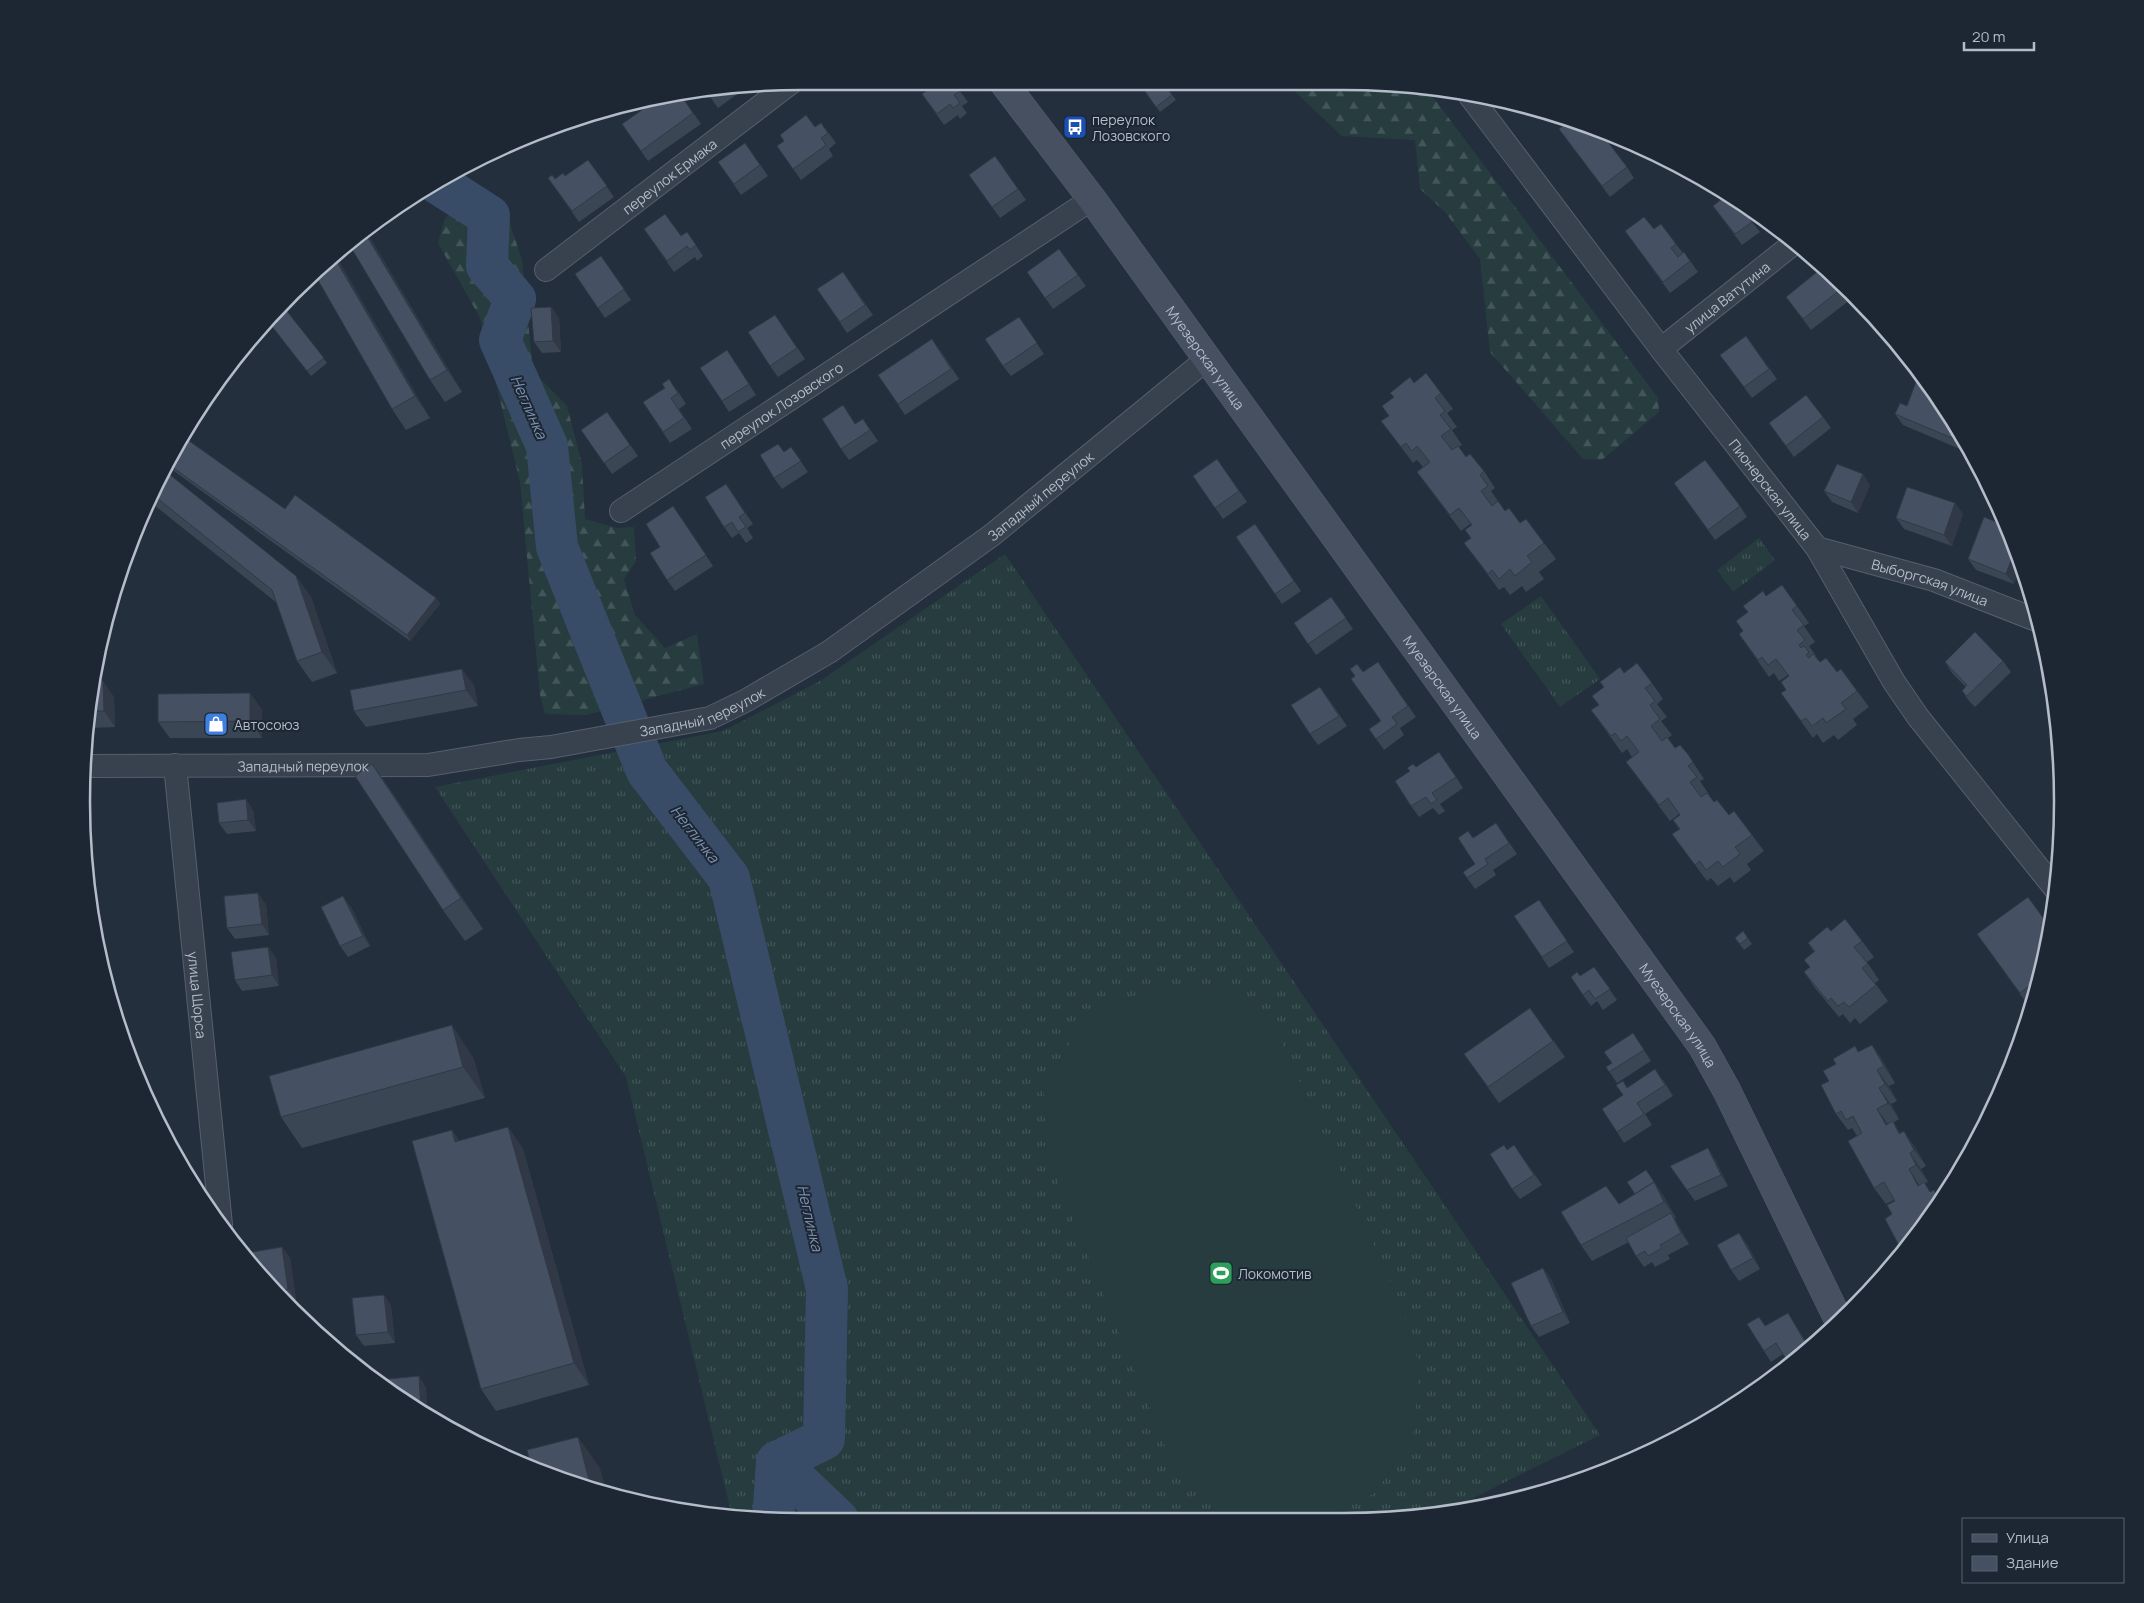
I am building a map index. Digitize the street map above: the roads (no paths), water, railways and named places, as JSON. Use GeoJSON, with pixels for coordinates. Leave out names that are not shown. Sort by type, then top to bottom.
{"type":"FeatureCollection","features":[{"type":"Feature","properties":{"kind":"main road","name":"Муезерская улица"},"geometry":{"type":"LineString","coordinates":[[1009,90],[1092,199],[1702,1046],[1727,1091],[1836,1314]]}},
{"type":"Feature","properties":{"kind":"street","name":"переулок Ермака"},"geometry":{"type":"LineString","coordinates":[[546,270],[780,91]]}},
{"type":"Feature","properties":{"kind":"street","name":"Пионерская улица"},"geometry":{"type":"LineString","coordinates":[[1475,103],[1661,349],[1817,548],[1894,682],[1918,717],[2049,881]]}},
{"type":"Feature","properties":{"kind":"street","name":"переулок Лозовского"},"geometry":{"type":"LineString","coordinates":[[621,511],[1092,199]]}},
{"type":"Feature","properties":{"kind":"street","name":"улица Ватутина"},"geometry":{"type":"LineString","coordinates":[[1661,349],[1788,247]]}},
{"type":"Feature","properties":{"kind":"street","name":"Западный переулок"},"geometry":{"type":"LineString","coordinates":[[92,766],[428,765],[519,750],[551,748],[710,718],[746,701],[829,652],[992,535],[1207,359]]}},
{"type":"Feature","properties":{"kind":"street","name":"Выборгская улица"},"geometry":{"type":"LineString","coordinates":[[1817,548],[1934,580],[2030,618]]}},
{"type":"Feature","properties":{"kind":"street","name":"улица Щорса"},"geometry":{"type":"LineString","coordinates":[[175,765],[220,1210]]}},
{"type":"Feature","properties":{"kind":"waterway","name":"Неглинка"},"geometry":{"type":"LineString","coordinates":[[443,187],[489,216],[487,266],[515,299],[500,340],[547,446],[557,547],[647,771],[729,878],[827,1289],[824,1439],[777,1462],[774,1512]]}},
{"type":"Feature","properties":{"kind":"waterway"},"geometry":{"type":"LineString","coordinates":[[777,1462],[831,1513]]}},
{"type":"Feature","properties":{"kind":"place","name":"переулок Лозовского"},"geometry":{"type":"Point","coordinates":[1075,127]}},
{"type":"Feature","properties":{"kind":"place","name":"Автосоюз"},"geometry":{"type":"Point","coordinates":[216,724]}},
{"type":"Feature","properties":{"kind":"place","name":"Локомотив"},"geometry":{"type":"Point","coordinates":[1221,1273]}}]}
